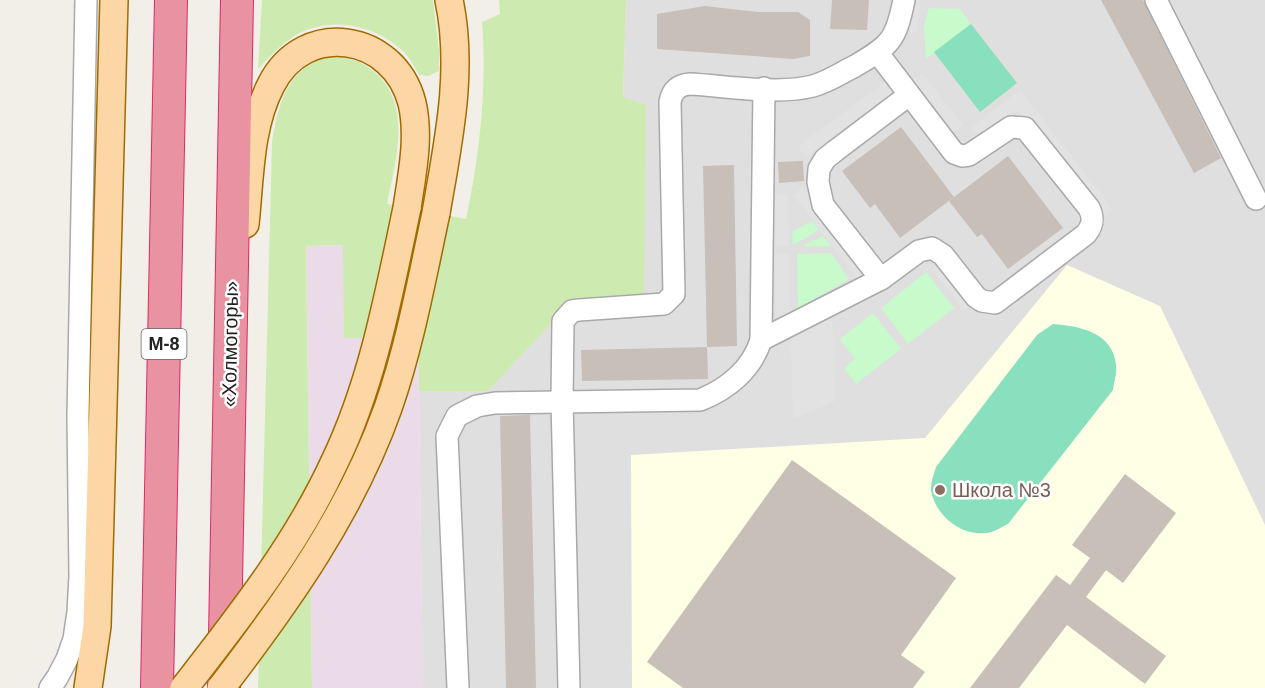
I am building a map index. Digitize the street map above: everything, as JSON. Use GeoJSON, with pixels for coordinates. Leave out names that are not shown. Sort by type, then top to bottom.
{"type":"FeatureCollection","features":[{"type":"Feature","properties":{"kind":"highway","name":"М-8"},"geometry":{"type":"LineString","coordinates":[[158,688],[171,0]]}},
{"type":"Feature","properties":{"kind":"highway","name":"«Холмогоры»"},"geometry":{"type":"LineString","coordinates":[[222,688],[237,0]]}},
{"type":"Feature","properties":{"kind":"main road"},"geometry":{"type":"LineString","coordinates":[[88,688],[97,626],[114,0]]}},
{"type":"Feature","properties":{"kind":"main road"},"geometry":{"type":"LineString","coordinates":[[222,688],[288,600],[329,536],[362,473],[388,407],[408,338],[436,213],[454,98],[455,51],[449,0]]}},
{"type":"Feature","properties":{"kind":"main road"},"geometry":{"type":"LineString","coordinates":[[184,688],[264,583],[304,521],[336,461],[361,398],[380,330],[407,208],[416,135],[412,103],[404,83],[392,65],[373,51],[351,42],[327,42],[306,50],[288,62],[271,84],[261,108],[254,140],[230,372]]}},
{"type":"Feature","properties":{"kind":"street"},"geometry":{"type":"LineString","coordinates":[[50,688],[67,660],[74,639],[80,576],[78,417],[86,0]]}},
{"type":"Feature","properties":{"kind":"street"},"geometry":{"type":"LineString","coordinates":[[569,688],[561,328],[566,315],[579,310],[657,306],[670,300],[674,294],[671,95],[682,85],[690,84],[794,89],[827,81],[877,52],[895,36],[904,0]]}},
{"type":"Feature","properties":{"kind":"street"},"geometry":{"type":"LineString","coordinates":[[1156,0],[1256,200]]}},
{"type":"Feature","properties":{"kind":"street"},"geometry":{"type":"LineString","coordinates":[[761,340],[881,279],[919,251],[932,248],[943,255],[976,297],[982,301],[995,303],[1086,234],[1093,222],[1089,208],[1025,129],[1011,127],[969,155],[962,156],[954,153],[877,52]]}},
{"type":"Feature","properties":{"kind":"street"},"geometry":{"type":"LineString","coordinates":[[458,688],[447,436],[457,416],[477,406],[495,403],[700,400],[713,395],[732,382],[756,355],[761,340],[764,88]]}},
{"type":"Feature","properties":{"kind":"street"},"geometry":{"type":"LineString","coordinates":[[881,279],[823,205],[818,182],[819,169],[825,159],[909,95]]}},
{"type":"Feature","properties":{"kind":"shaded area"},"geometry":{"type":"Polygon","coordinates":[[[626,0],[1265,0],[1265,688],[423,688],[419,391],[488,391],[623,97],[626,0]]]}},
{"type":"Feature","properties":{"kind":"shaded area"},"geometry":{"type":"Polygon","coordinates":[[[907,0],[921,0],[916,33],[903,31],[907,0]]]}},
{"type":"Feature","properties":{"kind":"shaded area"},"geometry":{"type":"Polygon","coordinates":[[[922,73],[963,125],[952,134],[911,82],[922,73]]]}},
{"type":"Feature","properties":{"kind":"shaded area"},"geometry":{"type":"Polygon","coordinates":[[[889,79],[897,90],[806,157],[798,146],[889,79]]]}},
{"type":"Feature","properties":{"kind":"shaded area"},"geometry":{"type":"Polygon","coordinates":[[[1020,90],[1113,210],[1101,219],[1018,110],[979,139],[970,128],[1020,90]]]}},
{"type":"Feature","properties":{"kind":"shaded area"},"geometry":{"type":"Polygon","coordinates":[[[803,186],[871,274],[860,282],[793,195],[803,186]]]}},
{"type":"Feature","properties":{"kind":"shaded area"},"geometry":{"type":"Polygon","coordinates":[[[775,194],[788,194],[789,246],[775,246],[775,194]]]}},
{"type":"Feature","properties":{"kind":"shaded area"},"geometry":{"type":"Polygon","coordinates":[[[343,245],[418,337],[423,688],[312,688],[306,246],[343,245]]]}},
{"type":"Feature","properties":{"kind":"shaded area"},"geometry":{"type":"Polygon","coordinates":[[[775,254],[789,254],[790,316],[776,316],[775,254]]]}},
{"type":"Feature","properties":{"kind":"shaded area"},"geometry":{"type":"Polygon","coordinates":[[[942,261],[974,302],[963,310],[932,269],[942,261]]]}},
{"type":"Feature","properties":{"kind":"shaded area","name":"Школа №3"},"geometry":{"type":"Polygon","coordinates":[[[1067,265],[1160,306],[1265,525],[1265,688],[632,688],[631,455],[925,438],[1067,265]]]}},
{"type":"Feature","properties":{"kind":"shaded area"},"geometry":{"type":"Polygon","coordinates":[[[832,315],[835,401],[793,419],[791,339],[832,315]]]}},
{"type":"Feature","properties":{"kind":"green space"},"geometry":{"type":"Polygon","coordinates":[[[262,0],[433,0],[439,71],[428,76],[419,75],[406,54],[393,43],[367,29],[338,24],[324,25],[296,35],[281,46],[258,69],[262,0]]]}},
{"type":"Feature","properties":{"kind":"green space"},"geometry":{"type":"Polygon","coordinates":[[[499,0],[626,0],[623,97],[646,105],[644,308],[565,308],[488,391],[419,391],[418,337],[344,338],[343,245],[306,246],[312,688],[258,688],[272,143],[280,107],[291,83],[311,64],[326,58],[341,58],[356,61],[370,68],[391,92],[398,120],[396,156],[387,204],[466,219],[475,170],[483,96],[482,22],[500,14],[499,0]]]}},
{"type":"Feature","properties":{"kind":"green space"},"geometry":{"type":"Polygon","coordinates":[[[929,8],[960,9],[971,24],[926,59],[924,26],[929,8]]]}},
{"type":"Feature","properties":{"kind":"green space"},"geometry":{"type":"Polygon","coordinates":[[[971,24],[1017,83],[980,112],[934,52],[971,24]]]}},
{"type":"Feature","properties":{"kind":"green space"},"geometry":{"type":"Polygon","coordinates":[[[812,221],[819,230],[793,245],[792,232],[812,221]]]}},
{"type":"Feature","properties":{"kind":"green space"},"geometry":{"type":"Polygon","coordinates":[[[823,236],[831,246],[802,246],[823,236]]]}},
{"type":"Feature","properties":{"kind":"green space"},"geometry":{"type":"Polygon","coordinates":[[[831,253],[849,279],[798,308],[797,254],[831,253]]]}},
{"type":"Feature","properties":{"kind":"green space"},"geometry":{"type":"Polygon","coordinates":[[[926,272],[954,308],[908,344],[881,308],[926,272]]]}},
{"type":"Feature","properties":{"kind":"green space"},"geometry":{"type":"Polygon","coordinates":[[[873,313],[901,349],[856,384],[844,368],[855,359],[840,339],[873,313]]]}},
{"type":"Feature","properties":{"kind":"green space"},"geometry":{"type":"Polygon","coordinates":[[[1053,324],[1084,329],[1102,338],[1109,345],[1116,365],[1113,390],[1008,524],[986,533],[959,528],[944,516],[934,500],[931,488],[936,467],[1037,335],[1053,324]]]}},
{"type":"Feature","properties":{"kind":"building"},"geometry":{"type":"Polygon","coordinates":[[[832,0],[869,0],[867,30],[830,29],[832,0]]]}},
{"type":"Feature","properties":{"kind":"building"},"geometry":{"type":"Polygon","coordinates":[[[1101,0],[1143,0],[1221,158],[1194,173],[1101,0]]]}},
{"type":"Feature","properties":{"kind":"building"},"geometry":{"type":"Polygon","coordinates":[[[705,6],[758,12],[798,12],[810,20],[810,56],[793,59],[657,49],[657,14],[705,6]]]}},
{"type":"Feature","properties":{"kind":"building"},"geometry":{"type":"Polygon","coordinates":[[[901,127],[954,197],[900,238],[875,204],[870,208],[842,171],[901,127]]]}},
{"type":"Feature","properties":{"kind":"building"},"geometry":{"type":"Polygon","coordinates":[[[1008,156],[1063,228],[1008,269],[982,234],[977,237],[949,201],[1008,156]]]}},
{"type":"Feature","properties":{"kind":"building"},"geometry":{"type":"Polygon","coordinates":[[[803,161],[804,181],[779,183],[778,162],[803,161]]]}},
{"type":"Feature","properties":{"kind":"building"},"geometry":{"type":"Polygon","coordinates":[[[734,165],[737,346],[707,347],[703,166],[734,165]]]}},
{"type":"Feature","properties":{"kind":"building"},"geometry":{"type":"Polygon","coordinates":[[[707,347],[708,379],[582,381],[581,350],[707,347]]]}},
{"type":"Feature","properties":{"kind":"building"},"geometry":{"type":"Polygon","coordinates":[[[530,415],[536,688],[506,688],[500,416],[530,415]]]}},
{"type":"Feature","properties":{"kind":"building"},"geometry":{"type":"Polygon","coordinates":[[[792,460],[956,578],[901,655],[925,672],[913,688],[683,688],[647,662],[792,460]]]}},
{"type":"Feature","properties":{"kind":"building"},"geometry":{"type":"Polygon","coordinates":[[[1125,474],[1176,513],[1123,583],[1106,570],[1086,597],[1166,656],[1145,684],[1067,625],[1019,688],[970,688],[1056,575],[1070,585],[1090,558],[1072,545],[1125,474]]]}},
{"type":"Feature","properties":{"kind":"place","name":"Школа №3"},"geometry":{"type":"Point","coordinates":[940,490]}}]}
